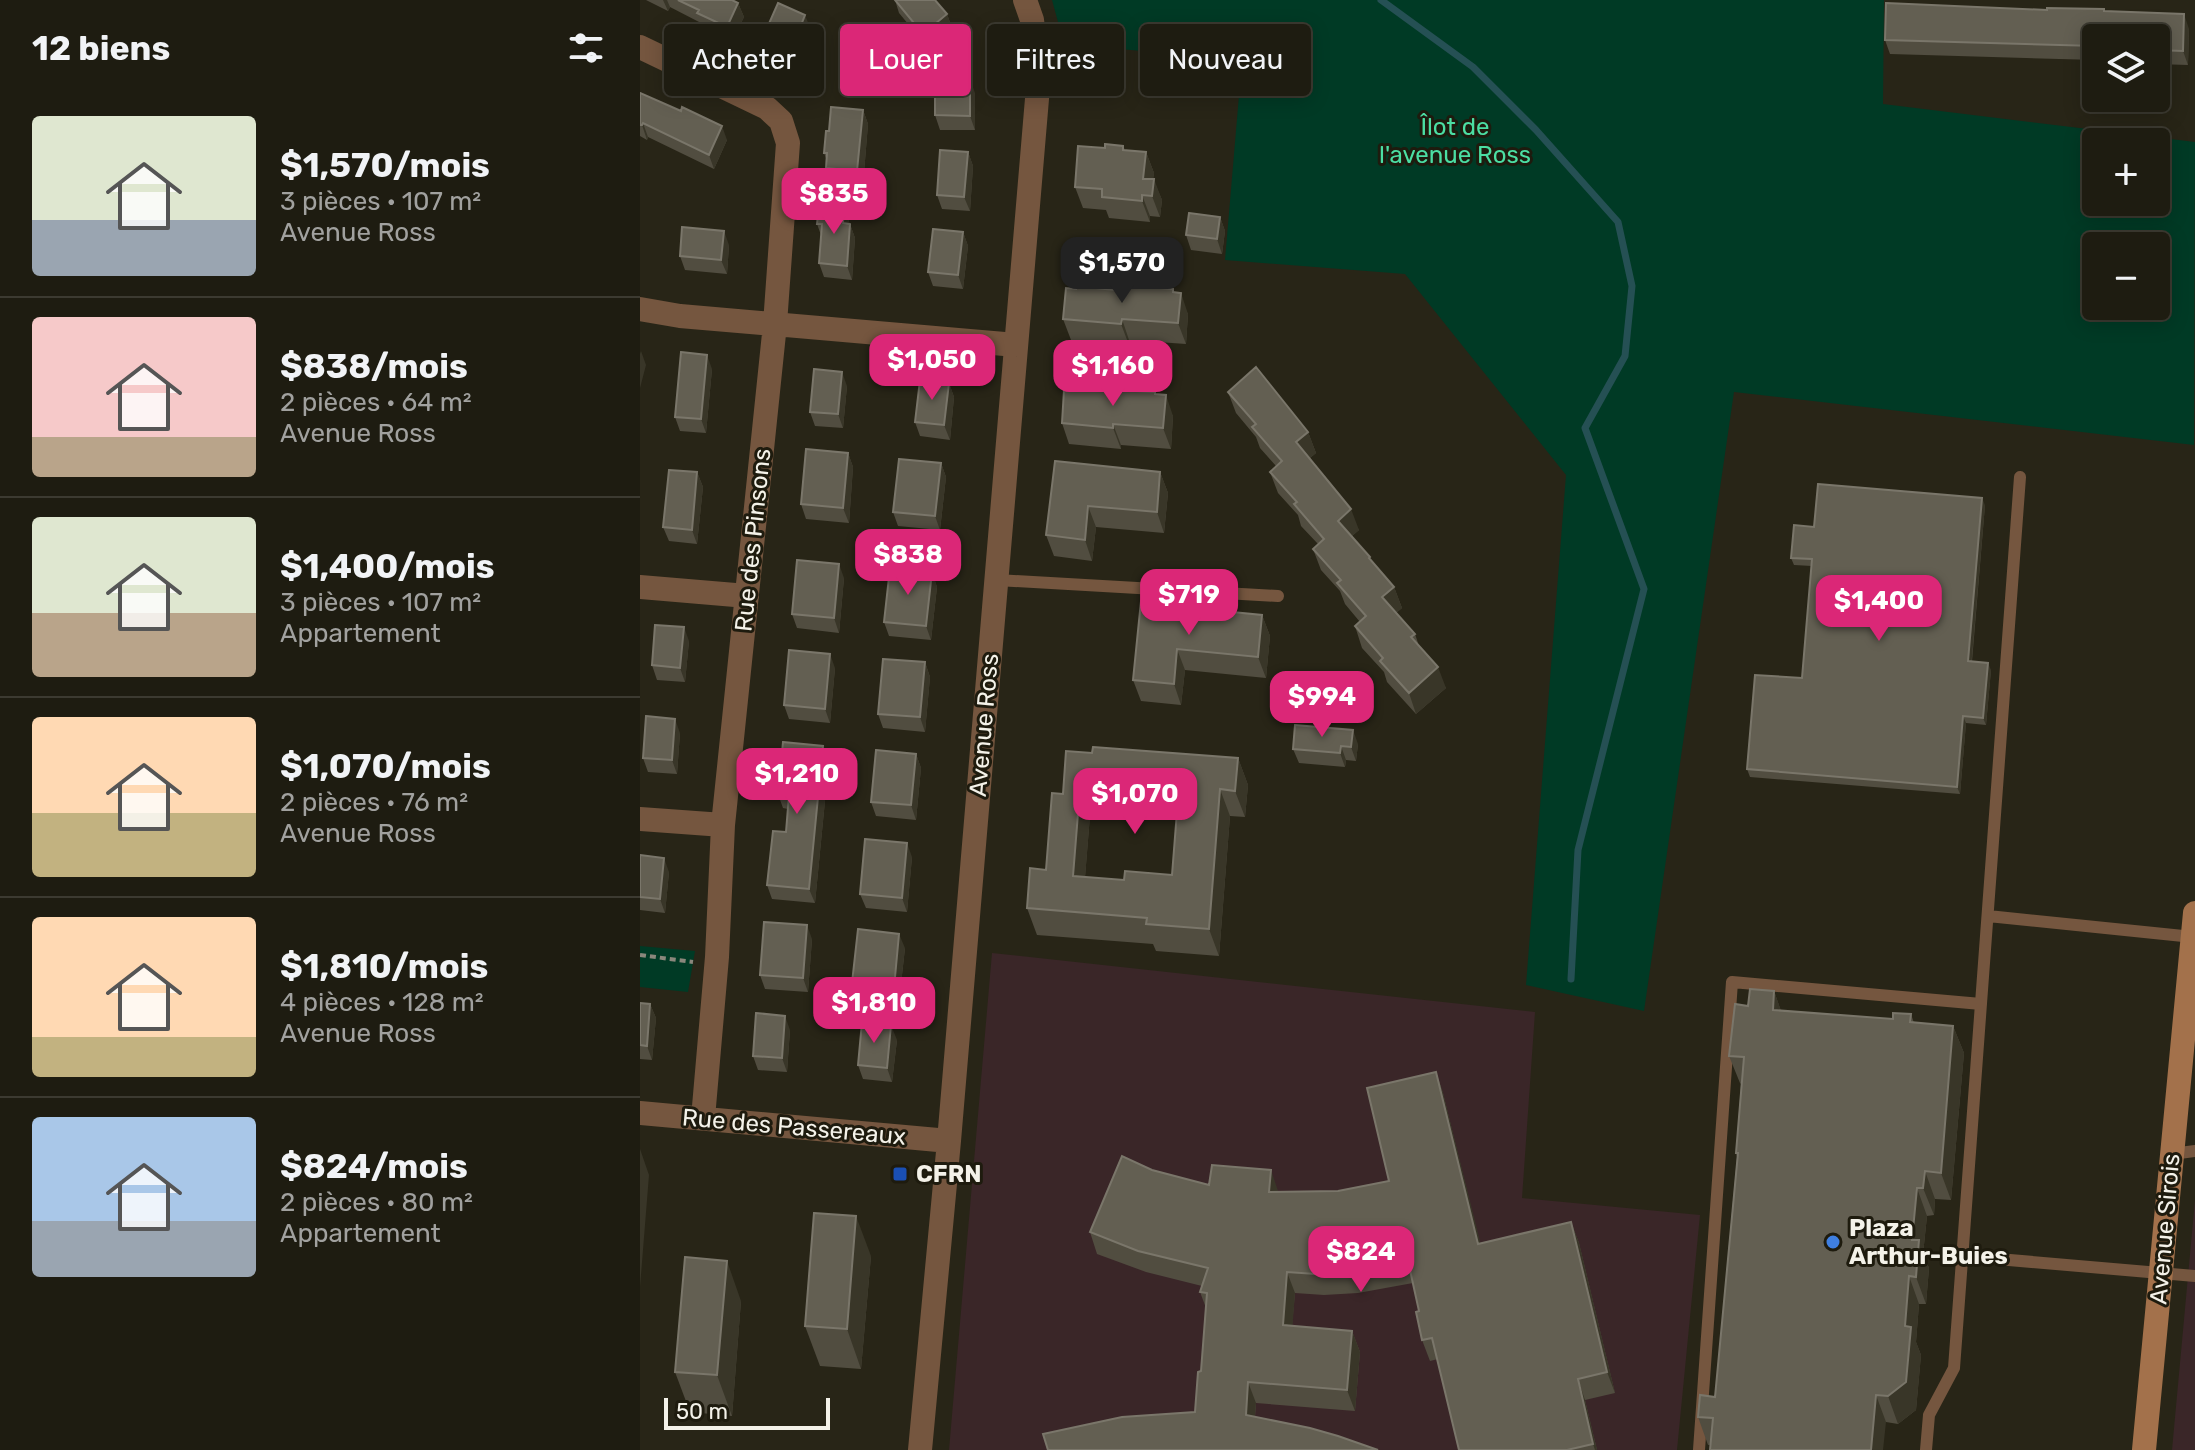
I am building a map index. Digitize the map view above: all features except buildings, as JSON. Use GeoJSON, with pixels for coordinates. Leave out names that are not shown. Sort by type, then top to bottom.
{"type":"FeatureCollection","features":[{"type":"Feature","properties":{"kind":"street","name":"Avenue Ross"},"geometry":{"type":"LineString","coordinates":[[920,1450],[1039,75],[1032,20],[1025,0]]}},
{"type":"Feature","properties":{"kind":"street","name":"Rue des Pinsons"},"geometry":{"type":"LineString","coordinates":[[640,47],[767,108],[781,121],[788,143],[775,324],[723,825],[717,957],[703,1118]]}},
{"type":"Feature","properties":{"kind":"street"},"geometry":{"type":"LineString","coordinates":[[640,309],[680,316],[1016,345]]}},
{"type":"Feature","properties":{"kind":"street"},"geometry":{"type":"LineString","coordinates":[[640,587],[747,596]]}},
{"type":"Feature","properties":{"kind":"street"},"geometry":{"type":"LineString","coordinates":[[640,819],[723,825]]}},
{"type":"Feature","properties":{"kind":"street","name":"Avenue Sirois"},"geometry":{"type":"LineString","coordinates":[[2144,1450],[2161,1272],[2183,1152],[2194,925]]}},
{"type":"Feature","properties":{"kind":"street","name":"Rue des Passereaux"},"geometry":{"type":"LineString","coordinates":[[640,1113],[949,1141]]}},
{"type":"Feature","properties":{"kind":"lane"},"geometry":{"type":"LineString","coordinates":[[1926,1450],[1929,1415],[1954,1368],[2020,477]]}},
{"type":"Feature","properties":{"kind":"lane"},"geometry":{"type":"LineString","coordinates":[[997,580],[1278,596]]}},
{"type":"Feature","properties":{"kind":"lane"},"geometry":{"type":"LineString","coordinates":[[1988,916],[2194,925]]}},
{"type":"Feature","properties":{"kind":"lane"},"geometry":{"type":"LineString","coordinates":[[1699,1450],[1732,982],[1981,1004]]}},
{"type":"Feature","properties":{"kind":"lane"},"geometry":{"type":"LineString","coordinates":[[1963,1256],[2195,1276]]}},
{"type":"Feature","properties":{"kind":"path"},"geometry":{"type":"LineString","coordinates":[[640,955],[691,962],[717,957]]}},
{"type":"Feature","properties":{"kind":"shaded area"},"geometry":{"type":"Polygon","coordinates":[[[992,953],[1535,1012],[1522,1198],[1700,1215],[1677,1450],[949,1450],[992,953]]]}},
{"type":"Feature","properties":{"kind":"shaded area"},"geometry":{"type":"Polygon","coordinates":[[[2195,1200],[2195,1450],[2172,1450],[2195,1200]]]}},
{"type":"Feature","properties":{"kind":"green space","name":"Îlot de l'avenue Ross"},"geometry":{"type":"Polygon","coordinates":[[[1052,0],[1884,0],[1883,104],[2082,128],[2082,216],[2170,216],[2170,139],[2195,142],[2194,445],[1734,392],[1644,1011],[1526,985],[1566,475],[1405,274],[1225,260],[1239,96],[1311,96],[1311,24],[1140,24],[1140,51],[1124,49],[1124,24],[1059,24],[1052,0]]]}},
{"type":"Feature","properties":{"kind":"green space"},"geometry":{"type":"Polygon","coordinates":[[[640,946],[695,951],[688,992],[640,987],[640,946]]]}},
{"type":"Feature","properties":{"kind":"waterway"},"geometry":{"type":"LineString","coordinates":[[1381,0],[1473,67],[1536,130],[1618,222],[1632,286],[1625,356],[1585,428],[1644,589],[1578,850],[1571,979]]}},
{"type":"Feature","properties":{"kind":"place","name":"CFRN"},"geometry":{"type":"Point","coordinates":[900,1174]}},
{"type":"Feature","properties":{"kind":"place","name":"Plaza Arthur-Buies"},"geometry":{"type":"Point","coordinates":[1833,1242]}}]}
